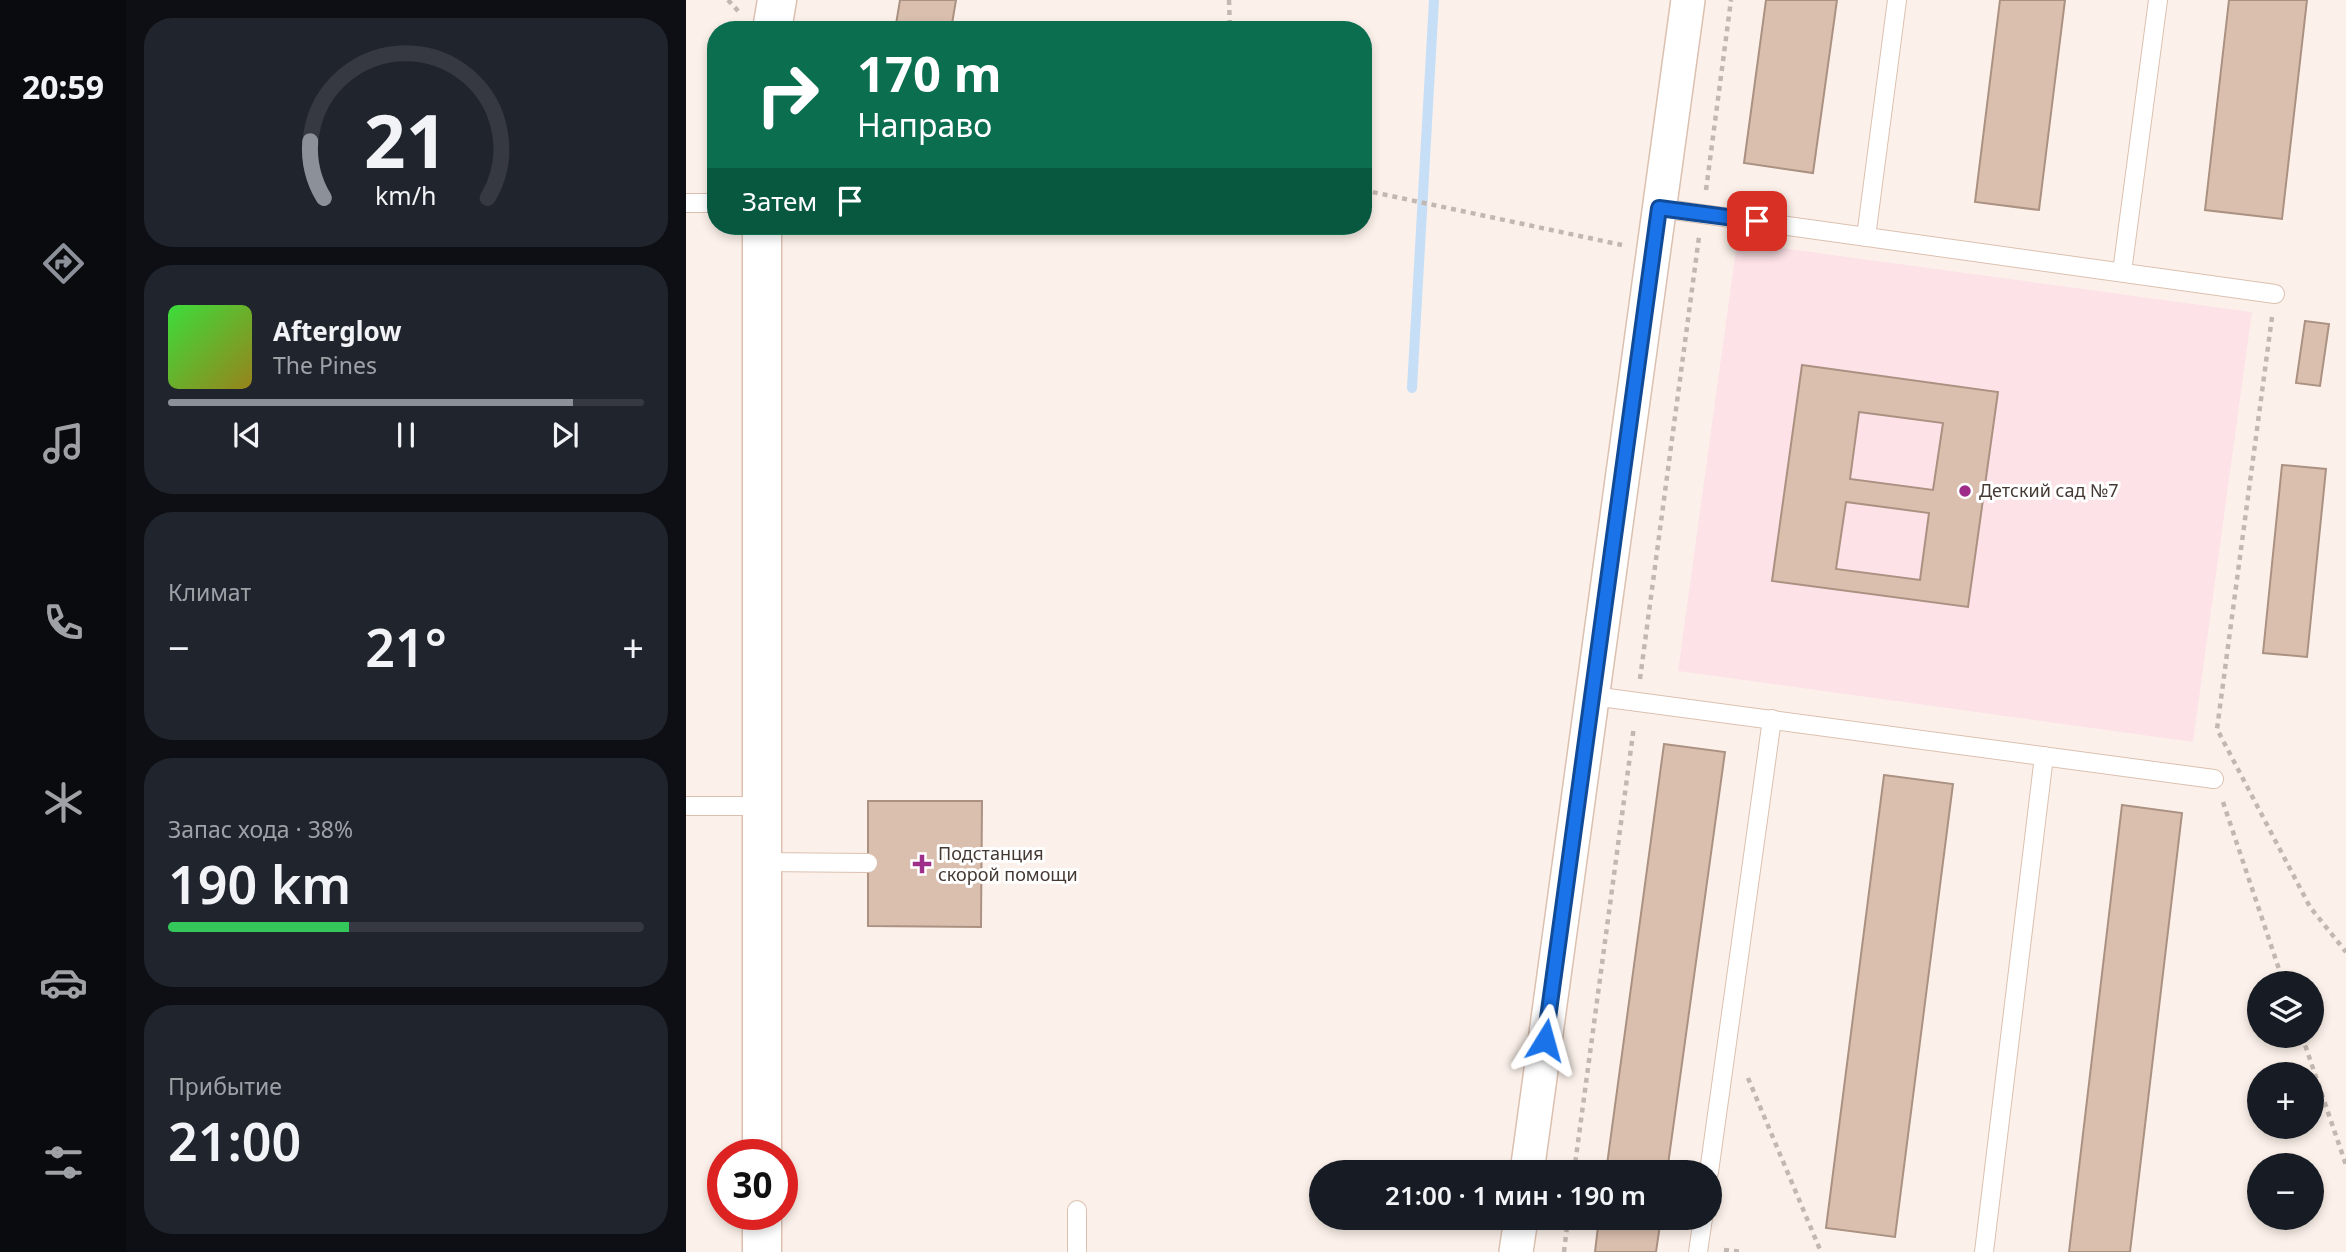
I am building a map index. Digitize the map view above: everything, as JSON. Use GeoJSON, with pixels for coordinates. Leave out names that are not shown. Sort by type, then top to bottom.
{"type":"FeatureCollection","features":[{"type":"Feature","properties":{"kind":"street"},"geometry":{"type":"LineString","coordinates":[[774,21],[777,0]]}},
{"type":"Feature","properties":{"kind":"street"},"geometry":{"type":"LineString","coordinates":[[1529,1160],[1688,0]]}},
{"type":"Feature","properties":{"kind":"street"},"geometry":{"type":"LineString","coordinates":[[762,235],[762,1139]]}},
{"type":"Feature","properties":{"kind":"street"},"geometry":{"type":"LineString","coordinates":[[762,1230],[762,1252]]}},
{"type":"Feature","properties":{"kind":"street"},"geometry":{"type":"LineString","coordinates":[[1516,1252],[1519,1230]]}},
{"type":"Feature","properties":{"kind":"lane"},"geometry":{"type":"LineString","coordinates":[[1866,237],[1897,0]]}},
{"type":"Feature","properties":{"kind":"lane"},"geometry":{"type":"LineString","coordinates":[[2122,272],[2158,0]]}},
{"type":"Feature","properties":{"kind":"lane"},"geometry":{"type":"LineString","coordinates":[[686,203],[707,203]]}},
{"type":"Feature","properties":{"kind":"lane"},"geometry":{"type":"LineString","coordinates":[[1659,208],[2275,294]]}},
{"type":"Feature","properties":{"kind":"lane"},"geometry":{"type":"LineString","coordinates":[[1592,696],[2214,779]]}},
{"type":"Feature","properties":{"kind":"lane"},"geometry":{"type":"LineString","coordinates":[[1711,1160],[1772,719]]}},
{"type":"Feature","properties":{"kind":"lane"},"geometry":{"type":"LineString","coordinates":[[1984,1252],[2044,756]]}},
{"type":"Feature","properties":{"kind":"lane"},"geometry":{"type":"LineString","coordinates":[[686,806],[762,806]]}},
{"type":"Feature","properties":{"kind":"lane"},"geometry":{"type":"LineString","coordinates":[[763,862],[868,863]]}},
{"type":"Feature","properties":{"kind":"lane"},"geometry":{"type":"LineString","coordinates":[[1077,1210],[1077,1252]]}},
{"type":"Feature","properties":{"kind":"lane"},"geometry":{"type":"LineString","coordinates":[[1698,1252],[1701,1230]]}},
{"type":"Feature","properties":{"kind":"path"},"geometry":{"type":"LineString","coordinates":[[1229,0],[1230,21]]}},
{"type":"Feature","properties":{"kind":"path"},"geometry":{"type":"LineString","coordinates":[[1576,1160],[1731,0]]}},
{"type":"Feature","properties":{"kind":"path"},"geometry":{"type":"LineString","coordinates":[[1372,192],[1592,238]]}},
{"type":"Feature","properties":{"kind":"path"},"geometry":{"type":"LineString","coordinates":[[2275,294],[2217,729],[2310,907],[2346,952]]}},
{"type":"Feature","properties":{"kind":"path"},"geometry":{"type":"LineString","coordinates":[[2214,779],[2280,971]]}},
{"type":"Feature","properties":{"kind":"path"},"geometry":{"type":"LineString","coordinates":[[1729,1032],[1821,1252]]}},
{"type":"Feature","properties":{"kind":"path"},"geometry":{"type":"LineString","coordinates":[[2306,1048],[2346,1164]]}},
{"type":"Feature","properties":{"kind":"path"},"geometry":{"type":"LineString","coordinates":[[1563,1252],[1566,1230]]}},
{"type":"Feature","properties":{"kind":"shaded area","name":"Детский сад №7"},"geometry":{"type":"Polygon","coordinates":[[[1737,242],[2252,312],[2193,742],[1678,671],[1737,242]]]}},
{"type":"Feature","properties":{"kind":"building"},"geometry":{"type":"Polygon","coordinates":[[[900,0],[956,0],[952,21],[896,21],[900,0]]]}},
{"type":"Feature","properties":{"kind":"building"},"geometry":{"type":"Polygon","coordinates":[[[1766,0],[1837,0],[1813,173],[1744,163],[1766,0]]]}},
{"type":"Feature","properties":{"kind":"building"},"geometry":{"type":"Polygon","coordinates":[[[2000,0],[2065,0],[2039,210],[1975,202],[2000,0]]]}},
{"type":"Feature","properties":{"kind":"building"},"geometry":{"type":"Polygon","coordinates":[[[2229,0],[2307,0],[2282,219],[2205,210],[2229,0]]]}},
{"type":"Feature","properties":{"kind":"building"},"geometry":{"type":"Polygon","coordinates":[[[2305,321],[2329,324],[2320,386],[2296,383],[2305,321]]]}},
{"type":"Feature","properties":{"kind":"building"},"geometry":{"type":"Polygon","coordinates":[[[1802,365],[1998,392],[1968,607],[1772,581],[1802,365]],[[1859,412],[1850,479],[1933,490],[1943,423],[1859,412]],[[1846,502],[1836,569],[1920,580],[1929,513],[1846,502]]]}},
{"type":"Feature","properties":{"kind":"building"},"geometry":{"type":"Polygon","coordinates":[[[2282,465],[2326,469],[2307,657],[2263,653],[2282,465]]]}},
{"type":"Feature","properties":{"kind":"building"},"geometry":{"type":"Polygon","coordinates":[[[1664,744],[1725,752],[1669,1160],[1608,1160],[1664,744]]]}},
{"type":"Feature","properties":{"kind":"building"},"geometry":{"type":"Polygon","coordinates":[[[1884,775],[1953,784],[1895,1237],[1826,1228],[1884,775]]]}},
{"type":"Feature","properties":{"kind":"building"},"geometry":{"type":"Polygon","coordinates":[[[868,801],[982,801],[981,927],[868,926],[868,801]]]}},
{"type":"Feature","properties":{"kind":"building"},"geometry":{"type":"Polygon","coordinates":[[[2122,805],[2182,813],[2130,1252],[2069,1252],[2122,805]]]}},
{"type":"Feature","properties":{"kind":"building"},"geometry":{"type":"Polygon","coordinates":[[[1598,1230],[1659,1230],[1656,1252],[1595,1252],[1598,1230]]]}},
{"type":"Feature","properties":{"kind":"waterway"},"geometry":{"type":"LineString","coordinates":[[1412,388],[1434,0]]}},
{"type":"Feature","properties":{"kind":"place","name":"Детский сад №7"},"geometry":{"type":"Point","coordinates":[1965,491]}},
{"type":"Feature","properties":{"kind":"place","name":"Подстанция скорой помощи"},"geometry":{"type":"Point","coordinates":[922,864]}},
{"type":"Feature","properties":{"kind":"route"},"geometry":{"type":"LineString","coordinates":[[1545,1040],[1659,208],[1757,221]]}}]}
